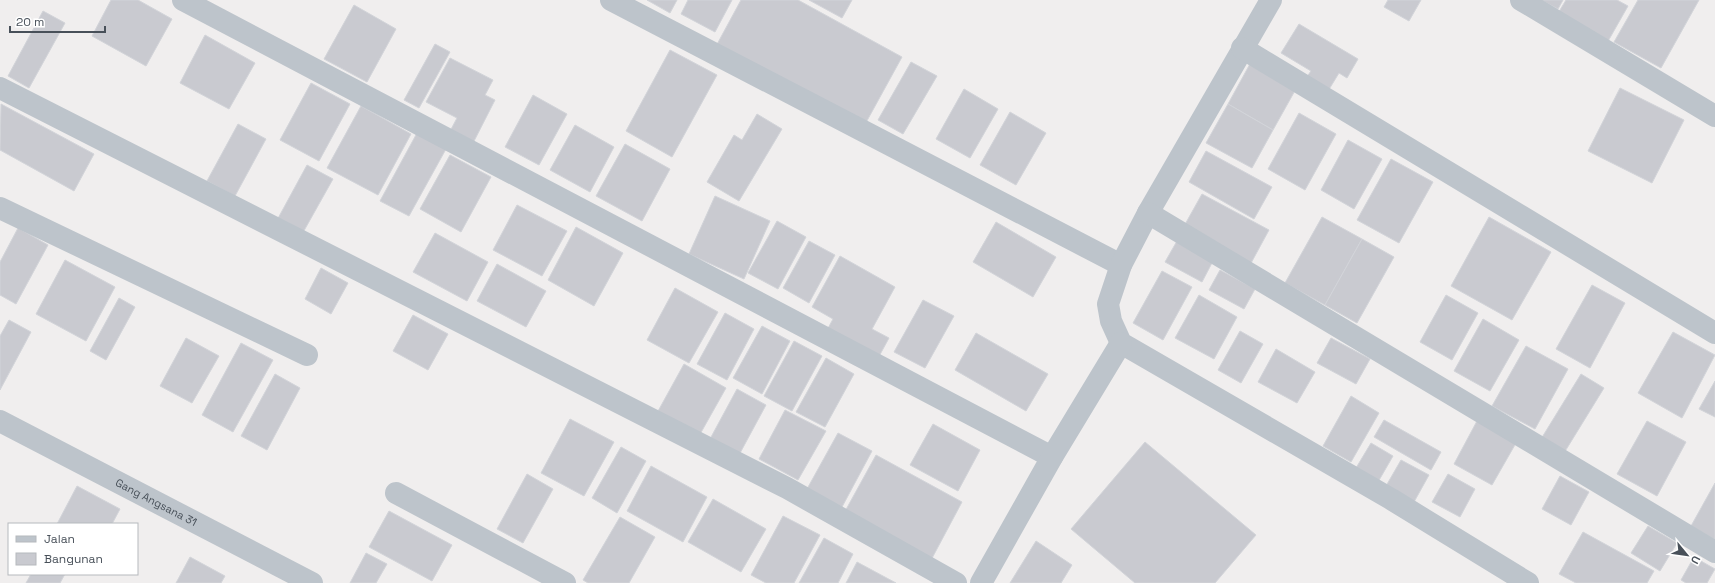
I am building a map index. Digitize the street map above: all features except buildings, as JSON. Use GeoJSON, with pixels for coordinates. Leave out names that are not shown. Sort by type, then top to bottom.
{"type":"FeatureCollection","features":[{"type":"Feature","properties":{"kind":"street"},"geometry":{"type":"LineString","coordinates":[[183,0],[1052,456]]}},
{"type":"Feature","properties":{"kind":"street"},"geometry":{"type":"LineString","coordinates":[[611,0],[1121,265]]}},
{"type":"Feature","properties":{"kind":"street"},"geometry":{"type":"LineString","coordinates":[[1271,0],[1148,213],[1121,265],[1108,304],[1111,321],[1121,343],[1391,499],[1525,582]]}},
{"type":"Feature","properties":{"kind":"street"},"geometry":{"type":"LineString","coordinates":[[1521,0],[1715,116]]}},
{"type":"Feature","properties":{"kind":"street"},"geometry":{"type":"LineString","coordinates":[[1242,48],[1715,333]]}},
{"type":"Feature","properties":{"kind":"street"},"geometry":{"type":"LineString","coordinates":[[0,88],[787,488],[956,583]]}},
{"type":"Feature","properties":{"kind":"street"},"geometry":{"type":"LineString","coordinates":[[0,208],[307,354]]}},
{"type":"Feature","properties":{"kind":"street"},"geometry":{"type":"LineString","coordinates":[[1148,213],[1715,552]]}},
{"type":"Feature","properties":{"kind":"street"},"geometry":{"type":"LineString","coordinates":[[981,583],[1052,456],[1121,343]]}},
{"type":"Feature","properties":{"kind":"street","name":"Gang Angsana 31"},"geometry":{"type":"LineString","coordinates":[[0,421],[312,583]]}},
{"type":"Feature","properties":{"kind":"street"},"geometry":{"type":"LineString","coordinates":[[396,493],[565,583]]}}]}
